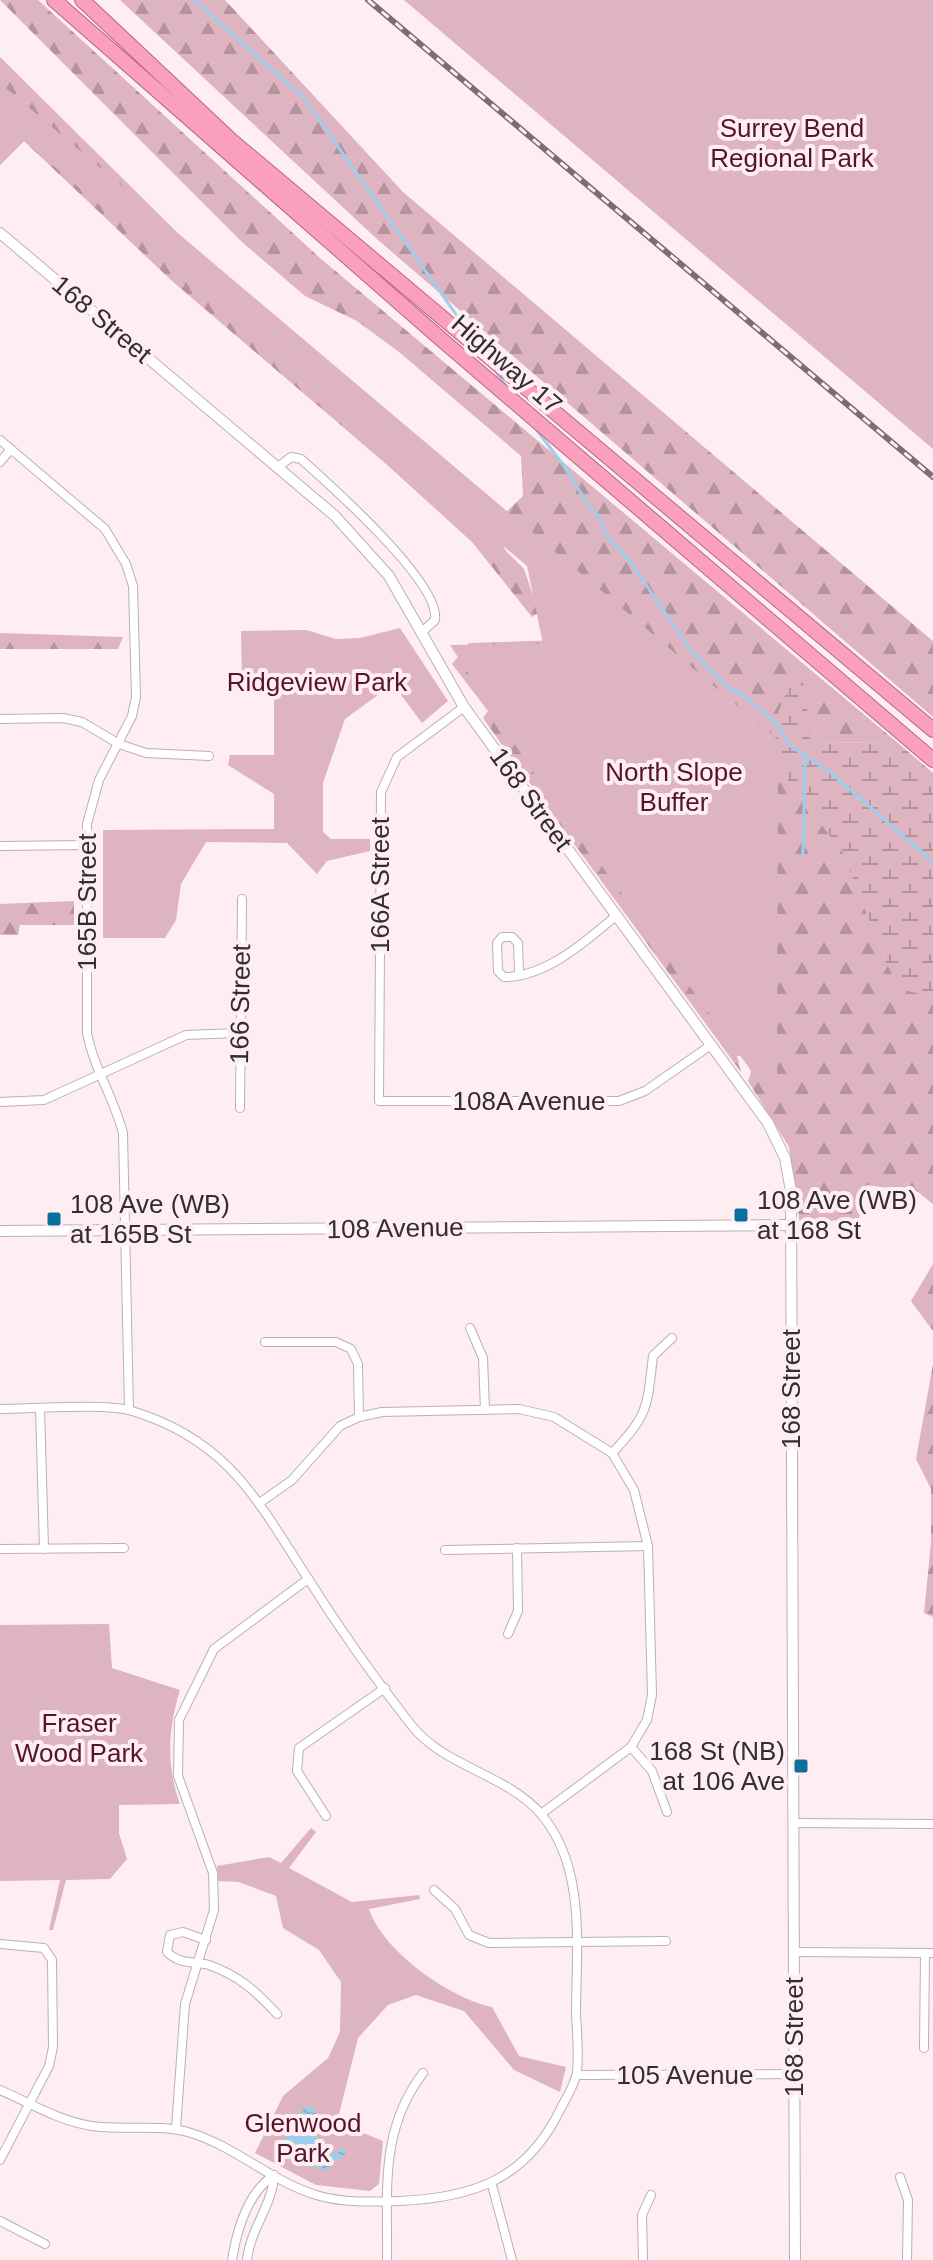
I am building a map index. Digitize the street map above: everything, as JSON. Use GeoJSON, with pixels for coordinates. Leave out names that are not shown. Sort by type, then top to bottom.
{"type":"FeatureCollection","features":[{"type":"Feature","properties":{"kind":"highway","name":"Highway 17"},"geometry":{"type":"LineString","coordinates":[[54,0],[442,340],[931,758]]}},
{"type":"Feature","properties":{"kind":"highway","name":"Highway 17"},"geometry":{"type":"LineString","coordinates":[[82,0],[232,141],[450,320],[933,730]]}},
{"type":"Feature","properties":{"kind":"street","name":"168 Street"},"geometry":{"type":"LineString","coordinates":[[0,233],[335,516],[380,566],[464,707],[768,1123],[785,1158],[791,1191],[795,2260]]}},
{"type":"Feature","properties":{"kind":"street","name":"165B Street"},"geometry":{"type":"LineString","coordinates":[[0,440],[105,529],[126,564],[136,608],[136,697],[119,744],[90,806],[86,845],[86,1019],[91,1056],[117,1111],[123,1133],[129,1410]]}},
{"type":"Feature","properties":{"kind":"street"},"geometry":{"type":"LineString","coordinates":[[0,462],[11,449]]}},
{"type":"Feature","properties":{"kind":"street"},"geometry":{"type":"LineString","coordinates":[[277,468],[291,457],[301,459],[381,534],[435,610],[435,620],[422,632]]}},
{"type":"Feature","properties":{"kind":"street","name":"166A Street"},"geometry":{"type":"LineString","coordinates":[[379,1101],[381,792],[397,757],[464,707]]}},
{"type":"Feature","properties":{"kind":"street"},"geometry":{"type":"LineString","coordinates":[[0,719],[63,718],[82,722],[119,744],[146,753],[209,756]]}},
{"type":"Feature","properties":{"kind":"street"},"geometry":{"type":"LineString","coordinates":[[0,846],[86,845]]}},
{"type":"Feature","properties":{"kind":"street","name":"166 Street"},"geometry":{"type":"LineString","coordinates":[[240,1108],[238,1033],[242,899]]}},
{"type":"Feature","properties":{"kind":"street"},"geometry":{"type":"LineString","coordinates":[[519,973],[518,943],[512,937],[502,937],[497,943],[498,971],[504,977],[543,970],[617,915]]}},
{"type":"Feature","properties":{"kind":"street"},"geometry":{"type":"LineString","coordinates":[[0,1102],[44,1100],[186,1035],[238,1033]]}},
{"type":"Feature","properties":{"kind":"street","name":"108A Avenue"},"geometry":{"type":"LineString","coordinates":[[379,1101],[619,1101],[645,1091],[711,1045]]}},
{"type":"Feature","properties":{"kind":"street","name":"108 Avenue"},"geometry":{"type":"LineString","coordinates":[[0,1231],[790,1225]]}},
{"type":"Feature","properties":{"kind":"street"},"geometry":{"type":"LineString","coordinates":[[470,1328],[483,1358],[485,1410]]}},
{"type":"Feature","properties":{"kind":"street"},"geometry":{"type":"LineString","coordinates":[[612,1453],[638,1426],[647,1408],[653,1356],[672,1338]]}},
{"type":"Feature","properties":{"kind":"street"},"geometry":{"type":"LineString","coordinates":[[265,1342],[336,1342],[351,1349],[358,1364],[359,1417]]}},
{"type":"Feature","properties":{"kind":"street"},"geometry":{"type":"LineString","coordinates":[[40,1408],[44,1549]]}},
{"type":"Feature","properties":{"kind":"street"},"geometry":{"type":"LineString","coordinates":[[0,1409],[129,1410],[182,1432],[221,1457],[261,1502],[308,1579],[415,1730],[442,1752],[498,1779],[541,1814],[563,1851],[571,1879],[576,1942],[577,2075],[550,2131],[527,2157],[492,2185],[444,2199],[388,2201],[322,2197],[274,2175],[223,2145],[176,2128],[98,2127],[68,2121],[0,2090]]}},
{"type":"Feature","properties":{"kind":"street"},"geometry":{"type":"LineString","coordinates":[[261,1502],[292,1480],[340,1426],[359,1417],[382,1412],[519,1409],[554,1417],[612,1453],[634,1490],[648,1546],[652,1695],[647,1720],[631,1747],[541,1814]]}},
{"type":"Feature","properties":{"kind":"street"},"geometry":{"type":"LineString","coordinates":[[445,1550],[648,1546]]}},
{"type":"Feature","properties":{"kind":"street"},"geometry":{"type":"LineString","coordinates":[[0,1549],[124,1548]]}},
{"type":"Feature","properties":{"kind":"street"},"geometry":{"type":"LineString","coordinates":[[508,1634],[518,1611],[517,1548]]}},
{"type":"Feature","properties":{"kind":"street"},"geometry":{"type":"LineString","coordinates":[[176,2128],[183,2016],[214,1910],[213,1873],[178,1776],[179,1720],[214,1649],[308,1579]]}},
{"type":"Feature","properties":{"kind":"street"},"geometry":{"type":"LineString","coordinates":[[326,1816],[297,1771],[299,1748],[385,1688]]}},
{"type":"Feature","properties":{"kind":"street"},"geometry":{"type":"LineString","coordinates":[[631,1747],[652,1771],[667,1812]]}},
{"type":"Feature","properties":{"kind":"street"},"geometry":{"type":"LineString","coordinates":[[793,1823],[933,1824]]}},
{"type":"Feature","properties":{"kind":"street"},"geometry":{"type":"LineString","coordinates":[[434,1890],[455,1909],[469,1935],[489,1943],[666,1941]]}},
{"type":"Feature","properties":{"kind":"street"},"geometry":{"type":"LineString","coordinates":[[206,1940],[183,1932],[170,1935],[167,1952],[172,1957],[207,1965],[253,1986],[277,2014]]}},
{"type":"Feature","properties":{"kind":"street"},"geometry":{"type":"LineString","coordinates":[[0,1944],[44,1948],[52,1960],[53,2047],[49,2066],[0,2160]]}},
{"type":"Feature","properties":{"kind":"street"},"geometry":{"type":"LineString","coordinates":[[793,1952],[929,1953],[924,2048]]}},
{"type":"Feature","properties":{"kind":"street"},"geometry":{"type":"LineString","coordinates":[[387,2260],[389,2145],[404,2097],[423,2073]]}},
{"type":"Feature","properties":{"kind":"street","name":"105 Avenue"},"geometry":{"type":"LineString","coordinates":[[577,2075],[794,2074]]}},
{"type":"Feature","properties":{"kind":"street"},"geometry":{"type":"LineString","coordinates":[[232,2260],[245,2213],[260,2185],[274,2175]]}},
{"type":"Feature","properties":{"kind":"street"},"geometry":{"type":"LineString","coordinates":[[247,2260],[256,2222],[274,2191],[274,2175]]}},
{"type":"Feature","properties":{"kind":"street"},"geometry":{"type":"LineString","coordinates":[[900,2177],[908,2200],[907,2260]]}},
{"type":"Feature","properties":{"kind":"street"},"geometry":{"type":"LineString","coordinates":[[492,2185],[512,2260]]}},
{"type":"Feature","properties":{"kind":"street"},"geometry":{"type":"LineString","coordinates":[[643,2260],[642,2215],[651,2195]]}},
{"type":"Feature","properties":{"kind":"street"},"geometry":{"type":"LineString","coordinates":[[0,2221],[45,2244]]}},
{"type":"Feature","properties":{"kind":"green space"},"geometry":{"type":"Polygon","coordinates":[[[0,0],[38,0],[320,258],[898,743],[809,742],[807,707],[778,719],[765,743],[786,778],[843,852],[885,961],[924,995],[933,992],[933,1204],[918,1192],[867,1185],[859,1218],[800,1224],[789,1147],[748,1081],[751,1072],[746,1056],[737,1056],[741,1072],[512,759],[483,718],[488,711],[452,664],[469,643],[562,640],[505,513],[523,496],[521,456],[399,352],[357,321],[305,296],[243,243],[0,0]]]}},
{"type":"Feature","properties":{"kind":"green space"},"geometry":{"type":"Polygon","coordinates":[[[120,0],[225,0],[403,192],[933,641],[933,717],[378,240],[120,0]]]}},
{"type":"Feature","properties":{"kind":"green space","name":"Surrey Bend Regional Park"},"geometry":{"type":"Polygon","coordinates":[[[404,0],[933,0],[933,449],[404,0]]]}},
{"type":"Feature","properties":{"kind":"green space"},"geometry":{"type":"Polygon","coordinates":[[[0,57],[199,254],[482,509],[506,551],[524,569],[539,613],[532,617],[472,542],[385,463],[172,281],[24,141],[0,165],[0,57]]]}},
{"type":"Feature","properties":{"kind":"green space","name":"North Slope Buffer"},"geometry":{"type":"Polygon","coordinates":[[[0,83],[778,740],[777,1106],[531,769],[450,645],[543,644],[527,566],[24,141],[0,165],[0,83]]]}},
{"type":"Feature","properties":{"kind":"green space","name":"Ridgeview Park"},"geometry":{"type":"Polygon","coordinates":[[[400,628],[448,701],[422,723],[393,684],[345,719],[323,783],[323,832],[331,839],[370,839],[370,851],[327,861],[317,874],[287,843],[206,842],[181,884],[176,920],[165,938],[103,938],[103,830],[274,829],[274,794],[228,765],[230,755],[274,755],[274,698],[242,682],[241,631],[306,630],[336,639],[360,638],[400,628]]]}},
{"type":"Feature","properties":{"kind":"green space"},"geometry":{"type":"Polygon","coordinates":[[[0,633],[123,637],[118,649],[0,649],[0,633]]]}},
{"type":"Feature","properties":{"kind":"green space"},"geometry":{"type":"Polygon","coordinates":[[[790,684],[807,686],[812,696],[807,707],[810,742],[898,743],[933,773],[933,992],[924,995],[900,989],[885,961],[843,853],[786,778],[765,744],[790,684]]]}},
{"type":"Feature","properties":{"kind":"green space"},"geometry":{"type":"Polygon","coordinates":[[[74,901],[74,925],[20,925],[18,935],[0,935],[0,904],[74,901]]]}},
{"type":"Feature","properties":{"kind":"green space"},"geometry":{"type":"Polygon","coordinates":[[[933,1264],[933,1331],[911,1301],[933,1264]]]}},
{"type":"Feature","properties":{"kind":"green space"},"geometry":{"type":"Polygon","coordinates":[[[933,1364],[933,1617],[924,1613],[931,1542],[931,1489],[916,1459],[933,1364]]]}},
{"type":"Feature","properties":{"kind":"green space","name":"Fraser Wood Park"},"geometry":{"type":"Polygon","coordinates":[[[109,1624],[112,1668],[180,1690],[170,1747],[172,1776],[180,1804],[119,1805],[119,1833],[127,1859],[110,1879],[66,1880],[53,1930],[49,1930],[60,1880],[0,1881],[0,1625],[109,1624]]]}},
{"type":"Feature","properties":{"kind":"green space","name":"Glenwood Park"},"geometry":{"type":"Polygon","coordinates":[[[311,1828],[316,1832],[289,1868],[352,1902],[419,1895],[420,1899],[369,1909],[388,1941],[438,1983],[492,2007],[519,2056],[566,2067],[560,2092],[514,2070],[464,2011],[416,1995],[388,2005],[358,2038],[337,2122],[383,2141],[379,2184],[370,2191],[316,2185],[255,2153],[283,2096],[328,2058],[340,2032],[341,1982],[319,1950],[283,1928],[276,1896],[239,1882],[218,1881],[217,1866],[269,1857],[281,1863],[311,1828]]]}},
{"type":"Feature","properties":{"kind":"water"},"geometry":{"type":"Polygon","coordinates":[[[306,2106],[315,2109],[317,2141],[327,2152],[337,2153],[343,2148],[346,2151],[343,2158],[331,2161],[329,2170],[300,2164],[284,2143],[287,2127],[306,2106]]]}},
{"type":"Feature","properties":{"kind":"waterway"},"geometry":{"type":"LineString","coordinates":[[194,0],[303,97],[467,330]]}},
{"type":"Feature","properties":{"kind":"waterway"},"geometry":{"type":"LineString","coordinates":[[494,369],[506,386]]}},
{"type":"Feature","properties":{"kind":"waterway"},"geometry":{"type":"LineString","coordinates":[[533,425],[567,470],[590,508],[600,517],[604,533],[631,563],[692,652],[731,690],[739,692],[778,725],[789,745],[831,773],[933,862]]}},
{"type":"Feature","properties":{"kind":"waterway"},"geometry":{"type":"LineString","coordinates":[[803,855],[805,757]]}},
{"type":"Feature","properties":{"kind":"railway"},"geometry":{"type":"LineString","coordinates":[[368,0],[933,477]]}},
{"type":"Feature","properties":{"kind":"place","name":"108 Ave (WB) at 168 St"},"geometry":{"type":"Point","coordinates":[741,1215]}},
{"type":"Feature","properties":{"kind":"place","name":"108 Ave (WB) at 165B St"},"geometry":{"type":"Point","coordinates":[54,1219]}},
{"type":"Feature","properties":{"kind":"place","name":"168 St (NB) at 106 Ave"},"geometry":{"type":"Point","coordinates":[801,1766]}}]}
